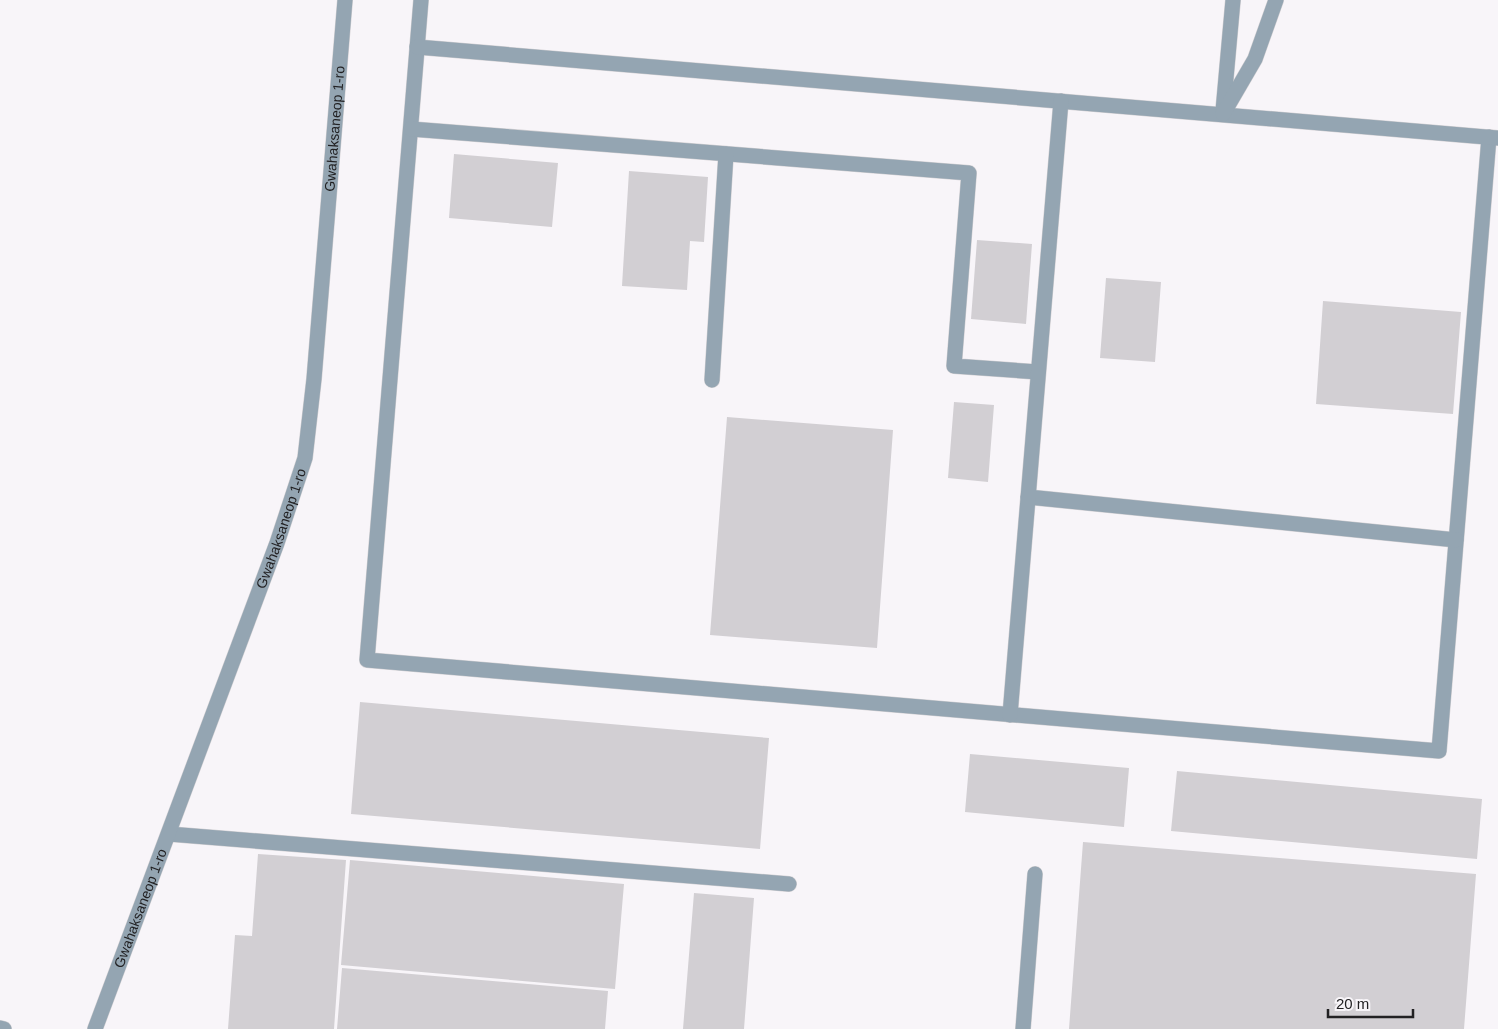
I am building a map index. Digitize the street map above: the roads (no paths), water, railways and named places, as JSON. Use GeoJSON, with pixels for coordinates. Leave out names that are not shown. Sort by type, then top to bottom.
{"type":"FeatureCollection","features":[{"type":"Feature","properties":{"kind":"street","name":"Gwahaksaneop 1-ro"},"geometry":{"type":"LineString","coordinates":[[95,1029],[277,543],[305,458],[314,379],[345,0]]}},
{"type":"Feature","properties":{"kind":"street"},"geometry":{"type":"LineString","coordinates":[[417,47],[1493,138],[1456,540],[1439,751],[367,660],[410,129],[421,0]]}},
{"type":"Feature","properties":{"kind":"street"},"geometry":{"type":"LineString","coordinates":[[1223,114],[1233,0]]}},
{"type":"Feature","properties":{"kind":"street"},"geometry":{"type":"LineString","coordinates":[[1223,114],[1256,59],[1276,0]]}},
{"type":"Feature","properties":{"kind":"street"},"geometry":{"type":"LineString","coordinates":[[1010,715],[1061,101]]}},
{"type":"Feature","properties":{"kind":"street"},"geometry":{"type":"LineString","coordinates":[[410,129],[969,173],[954,366],[1038,372]]}},
{"type":"Feature","properties":{"kind":"street"},"geometry":{"type":"LineString","coordinates":[[712,380],[726,154]]}},
{"type":"Feature","properties":{"kind":"street"},"geometry":{"type":"LineString","coordinates":[[1028,497],[1456,540]]}},
{"type":"Feature","properties":{"kind":"street"},"geometry":{"type":"LineString","coordinates":[[168,834],[789,884]]}},
{"type":"Feature","properties":{"kind":"street"},"geometry":{"type":"LineString","coordinates":[[1023,1029],[1035,874]]}},
{"type":"Feature","properties":{"kind":"street"},"geometry":{"type":"LineString","coordinates":[[0,1028],[4,1029]]}}]}
